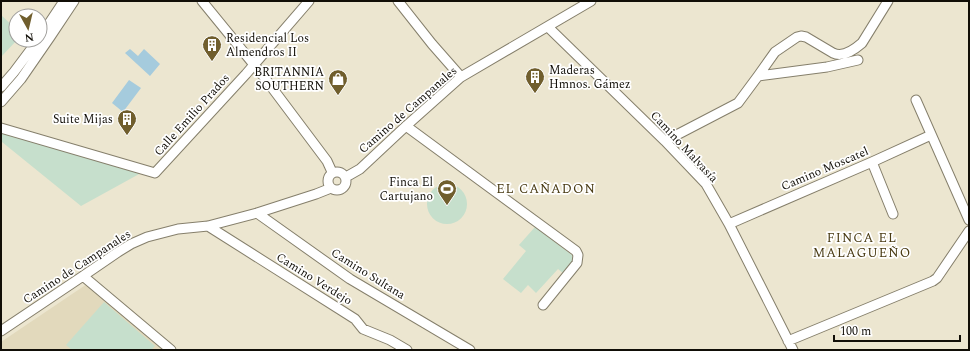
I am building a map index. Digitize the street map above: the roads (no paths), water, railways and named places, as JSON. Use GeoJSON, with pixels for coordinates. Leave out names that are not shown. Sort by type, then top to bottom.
{"type":"FeatureCollection","features":[{"type":"Feature","properties":{"kind":"street"},"geometry":{"type":"LineString","coordinates":[[48,25],[64,1]]}},
{"type":"Feature","properties":{"kind":"street"},"geometry":{"type":"LineString","coordinates":[[1,102],[21,78],[74,1]]}},
{"type":"Feature","properties":{"kind":"street"},"geometry":{"type":"LineString","coordinates":[[202,1],[254,65],[327,161],[332,172]]}},
{"type":"Feature","properties":{"kind":"street","name":"Calle Emilio Prados"},"geometry":{"type":"LineString","coordinates":[[1,128],[154,173],[254,65],[309,1]]}},
{"type":"Feature","properties":{"kind":"street"},"geometry":{"type":"LineString","coordinates":[[398,1],[432,44],[461,77]]}},
{"type":"Feature","properties":{"kind":"street","name":"Camino de Campanales"},"geometry":{"type":"LineString","coordinates":[[346,177],[360,168],[461,77],[591,1]]}},
{"type":"Feature","properties":{"kind":"street"},"geometry":{"type":"LineString","coordinates":[[665,141],[738,103],[775,52],[801,36],[806,37],[833,54],[842,55],[856,48],[862,43],[888,1]]}},
{"type":"Feature","properties":{"kind":"street","name":"Camino Malvasía"},"geometry":{"type":"LineString","coordinates":[[548,27],[665,141],[706,184],[729,224],[793,350]]}},
{"type":"Feature","properties":{"kind":"street"},"geometry":{"type":"LineString","coordinates":[[1,87],[32,48]]}},
{"type":"Feature","properties":{"kind":"street"},"geometry":{"type":"LineString","coordinates":[[758,76],[827,67],[858,60]]}},
{"type":"Feature","properties":{"kind":"street"},"geometry":{"type":"LineString","coordinates":[[916,100],[969,220]]}},
{"type":"Feature","properties":{"kind":"street"},"geometry":{"type":"LineString","coordinates":[[406,126],[576,251],[578,255],[578,263],[543,305]]}},
{"type":"Feature","properties":{"kind":"street","name":"Camino Moscatel"},"geometry":{"type":"LineString","coordinates":[[729,224],[931,136]]}},
{"type":"Feature","properties":{"kind":"street"},"geometry":{"type":"LineString","coordinates":[[872,162],[894,214]]}},
{"type":"Feature","properties":{"kind":"street"},"geometry":{"type":"LineString","coordinates":[[332,172],[342,172],[346,177],[346,183],[342,188],[337,190],[331,188],[327,180],[332,172]]}},
{"type":"Feature","properties":{"kind":"street","name":"Camino de Campanales"},"geometry":{"type":"LineString","coordinates":[[1,331],[118,252],[147,237],[178,229],[208,226],[257,213],[331,188]]}},
{"type":"Feature","properties":{"kind":"street","name":"Camino Sultana"},"geometry":{"type":"LineString","coordinates":[[257,213],[350,279],[470,350]]}},
{"type":"Feature","properties":{"kind":"street","name":"Camino Verdejo"},"geometry":{"type":"LineString","coordinates":[[208,226],[356,319],[363,328],[390,340],[407,350]]}},
{"type":"Feature","properties":{"kind":"street"},"geometry":{"type":"LineString","coordinates":[[788,341],[933,281],[937,278],[969,231]]}},
{"type":"Feature","properties":{"kind":"street"},"geometry":{"type":"LineString","coordinates":[[83,276],[171,350]]}},
{"type":"Feature","properties":{"kind":"water"},"geometry":{"type":"Polygon","coordinates":[[[130,49],[138,56],[144,49],[160,64],[150,76],[125,53],[130,49]]]}},
{"type":"Feature","properties":{"kind":"water"},"geometry":{"type":"Polygon","coordinates":[[[129,80],[141,88],[123,112],[112,103],[129,80]]]}},
{"type":"Feature","properties":{"kind":"place","name":"Residencial Los Almendros II"},"geometry":{"type":"Point","coordinates":[212,62]}},
{"type":"Feature","properties":{"kind":"place","name":"Maderas Hmnos. Gámez"},"geometry":{"type":"Point","coordinates":[535,94]}},
{"type":"Feature","properties":{"kind":"place","name":"BRITANNIA SOUTHERN"},"geometry":{"type":"Point","coordinates":[338,96]}},
{"type":"Feature","properties":{"kind":"place","name":"Suite Mijas"},"geometry":{"type":"Point","coordinates":[127,136]}},
{"type":"Feature","properties":{"kind":"place","name":"Finca El Cartujano"},"geometry":{"type":"Point","coordinates":[447,206]}},
{"type":"Feature","properties":{"kind":"district","name":"EL CAÑADON"},"geometry":{"type":"Point","coordinates":[546,189]}},
{"type":"Feature","properties":{"kind":"district","name":"FINCA EL MALAGUEÑO"},"geometry":{"type":"Point","coordinates":[862,246]}}]}
